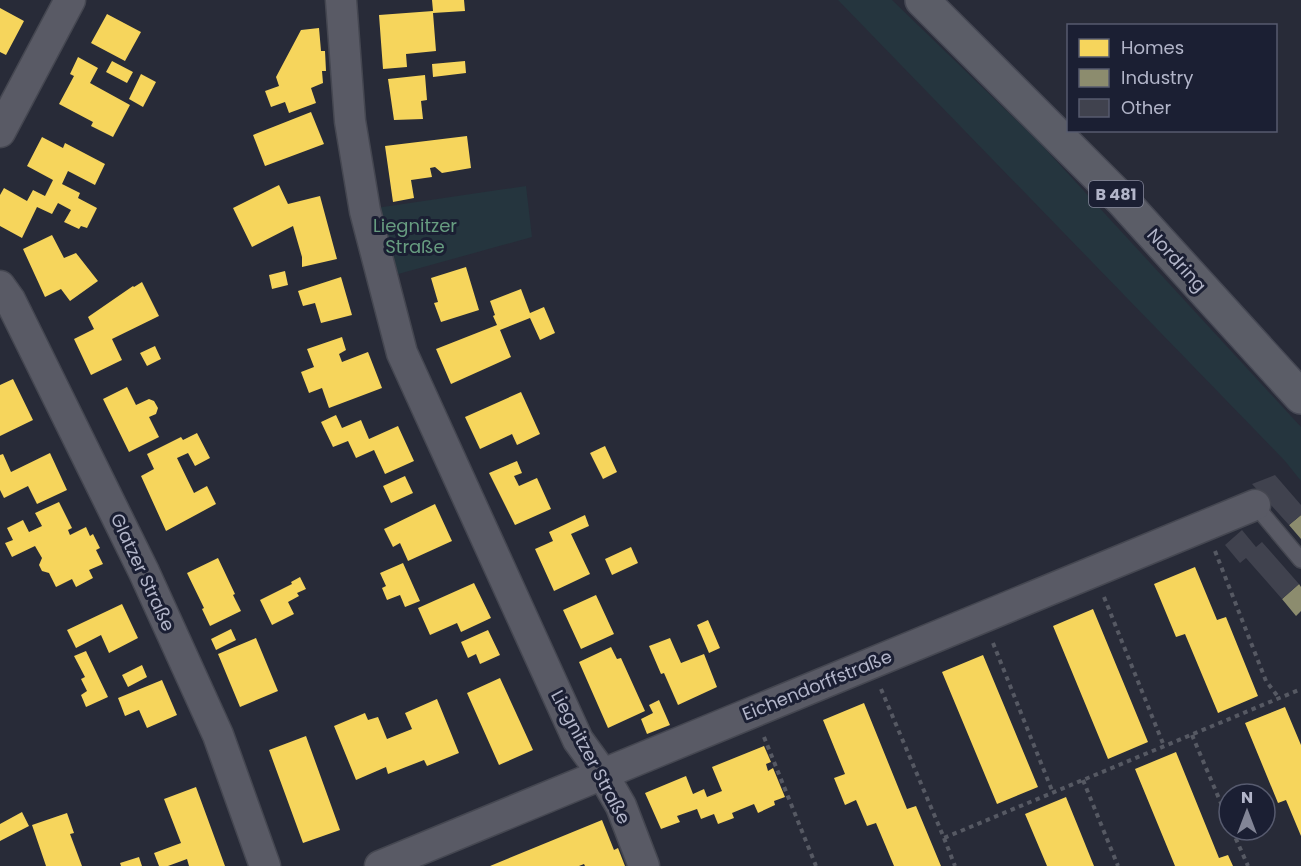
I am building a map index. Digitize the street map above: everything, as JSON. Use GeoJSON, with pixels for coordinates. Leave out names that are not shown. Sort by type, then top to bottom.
{"type":"FeatureCollection","features":[{"type":"Feature","properties":{"kind":"main road","name":"Nordring"},"geometry":{"type":"LineString","coordinates":[[922,0],[1121,199],[1301,397]]}},
{"type":"Feature","properties":{"kind":"street"},"geometry":{"type":"LineString","coordinates":[[0,132],[70,0]]}},
{"type":"Feature","properties":{"kind":"street","name":"Liegnitzer Straße"},"geometry":{"type":"LineString","coordinates":[[341,0],[350,121],[365,211],[402,353],[578,740],[602,773],[621,806],[644,866]]}},
{"type":"Feature","properties":{"kind":"street","name":"Glatzer Straße"},"geometry":{"type":"LineString","coordinates":[[0,286],[10,300],[144,572],[218,735],[265,866]]}},
{"type":"Feature","properties":{"kind":"street","name":"Eichendorffstraße"},"geometry":{"type":"LineString","coordinates":[[380,866],[1255,505]]}},
{"type":"Feature","properties":{"kind":"lane"},"geometry":{"type":"LineString","coordinates":[[1255,505],[1301,560]]}},
{"type":"Feature","properties":{"kind":"path"},"geometry":{"type":"LineString","coordinates":[[1205,527],[1266,681],[1279,698]]}},
{"type":"Feature","properties":{"kind":"path"},"geometry":{"type":"LineString","coordinates":[[1094,572],[1164,747]]}},
{"type":"Feature","properties":{"kind":"path"},"geometry":{"type":"LineString","coordinates":[[983,617],[1053,793]]}},
{"type":"Feature","properties":{"kind":"path"},"geometry":{"type":"LineString","coordinates":[[871,664],[955,866]]}},
{"type":"Feature","properties":{"kind":"path"},"geometry":{"type":"LineString","coordinates":[[944,838],[1301,689]]}},
{"type":"Feature","properties":{"kind":"path"},"geometry":{"type":"LineString","coordinates":[[753,711],[816,866]]}},
{"type":"Feature","properties":{"kind":"path"},"geometry":{"type":"LineString","coordinates":[[1192,735],[1217,794]]}},
{"type":"Feature","properties":{"kind":"path"},"geometry":{"type":"LineString","coordinates":[[1083,780],[1118,866]]}},
{"type":"Feature","properties":{"kind":"path"},"geometry":{"type":"LineString","coordinates":[[1237,842],[1248,866]]}},
{"type":"Feature","properties":{"kind":"green space"},"geometry":{"type":"Polygon","coordinates":[[[838,0],[892,0],[1038,141],[1301,427],[1301,481],[1285,461],[838,0]]]}},
{"type":"Feature","properties":{"kind":"green space","name":"Liegnitzer Straße"},"geometry":{"type":"Polygon","coordinates":[[[526,186],[532,237],[391,276],[376,208],[526,186]]]}},
{"type":"Feature","properties":{"kind":"building: Homes"},"geometry":{"type":"Polygon","coordinates":[[[432,0],[464,0],[465,11],[433,13],[436,51],[406,54],[407,67],[383,69],[379,15],[433,11],[432,0]]]}},
{"type":"Feature","properties":{"kind":"building: Homes"},"geometry":{"type":"Polygon","coordinates":[[[0,8],[24,21],[6,55],[0,52],[0,8]]]}},
{"type":"Feature","properties":{"kind":"building: Homes"},"geometry":{"type":"Polygon","coordinates":[[[107,14],[141,32],[125,61],[91,43],[107,14]]]}},
{"type":"Feature","properties":{"kind":"building: Homes"},"geometry":{"type":"Polygon","coordinates":[[[319,28],[321,51],[325,51],[326,71],[322,71],[323,83],[311,88],[316,103],[289,113],[285,102],[271,107],[265,91],[279,86],[276,77],[301,30],[319,28]]]}},
{"type":"Feature","properties":{"kind":"building: Homes"},"geometry":{"type":"Polygon","coordinates":[[[78,57],[98,68],[90,83],[130,105],[113,137],[91,126],[93,122],[59,104],[74,76],[70,74],[78,57]]]}},
{"type":"Feature","properties":{"kind":"building: Homes"},"geometry":{"type":"Polygon","coordinates":[[[112,61],[133,72],[127,83],[106,72],[112,61]]]}},
{"type":"Feature","properties":{"kind":"building: Homes"},"geometry":{"type":"Polygon","coordinates":[[[465,61],[466,73],[433,77],[432,64],[465,61]]]}},
{"type":"Feature","properties":{"kind":"building: Homes"},"geometry":{"type":"Polygon","coordinates":[[[141,74],[156,82],[143,107],[129,99],[141,74]]]}},
{"type":"Feature","properties":{"kind":"building: Homes"},"geometry":{"type":"Polygon","coordinates":[[[425,75],[427,100],[421,101],[423,119],[394,120],[388,79],[425,75]]]}},
{"type":"Feature","properties":{"kind":"building: Homes"},"geometry":{"type":"Polygon","coordinates":[[[311,112],[324,144],[265,166],[253,135],[311,112]]]}},
{"type":"Feature","properties":{"kind":"building: Homes"},"geometry":{"type":"Polygon","coordinates":[[[467,136],[471,168],[442,173],[435,167],[430,168],[432,177],[411,180],[414,198],[393,202],[385,146],[467,136]]]}},
{"type":"Feature","properties":{"kind":"building: Homes"},"geometry":{"type":"Polygon","coordinates":[[[42,137],[63,148],[65,143],[105,164],[95,185],[68,171],[62,184],[80,193],[78,198],[97,208],[87,228],[81,226],[79,229],[64,222],[71,210],[58,203],[52,214],[37,207],[22,238],[0,226],[0,195],[4,188],[27,201],[33,190],[45,196],[53,180],[27,166],[42,137]]]}},
{"type":"Feature","properties":{"kind":"building: Homes"},"geometry":{"type":"Polygon","coordinates":[[[279,185],[288,204],[320,196],[337,259],[302,267],[302,257],[293,226],[252,247],[233,208],[279,185]]]}},
{"type":"Feature","properties":{"kind":"building: Homes"},"geometry":{"type":"Polygon","coordinates":[[[52,235],[64,258],[76,253],[98,281],[70,301],[61,289],[45,297],[23,249],[52,235]]]}},
{"type":"Feature","properties":{"kind":"building: Homes"},"geometry":{"type":"Polygon","coordinates":[[[466,267],[479,310],[441,322],[434,303],[438,302],[431,278],[466,267]]]}},
{"type":"Feature","properties":{"kind":"building: Homes"},"geometry":{"type":"Polygon","coordinates":[[[285,271],[288,285],[272,289],[269,275],[285,271]]]}},
{"type":"Feature","properties":{"kind":"building: Homes"},"geometry":{"type":"Polygon","coordinates":[[[341,277],[352,315],[321,323],[315,303],[303,306],[298,291],[341,277]]]}},
{"type":"Feature","properties":{"kind":"building: Homes"},"geometry":{"type":"Polygon","coordinates":[[[142,282],[159,316],[112,339],[122,360],[91,375],[74,339],[94,329],[88,317],[142,282]]]}},
{"type":"Feature","properties":{"kind":"building: Homes"},"geometry":{"type":"Polygon","coordinates":[[[521,289],[530,313],[544,307],[555,333],[540,340],[530,318],[500,330],[511,357],[451,384],[436,349],[497,325],[490,301],[521,289]]]}},
{"type":"Feature","properties":{"kind":"building: Homes"},"geometry":{"type":"Polygon","coordinates":[[[342,337],[346,350],[339,354],[342,362],[368,352],[382,388],[329,408],[322,388],[309,393],[301,372],[314,367],[307,349],[342,337]]]}},
{"type":"Feature","properties":{"kind":"building: Homes"},"geometry":{"type":"Polygon","coordinates":[[[155,346],[161,359],[147,366],[140,353],[155,346]]]}},
{"type":"Feature","properties":{"kind":"building: Homes"},"geometry":{"type":"Polygon","coordinates":[[[13,379],[33,420],[0,436],[0,385],[13,379]]]}},
{"type":"Feature","properties":{"kind":"building: Homes"},"geometry":{"type":"Polygon","coordinates":[[[127,387],[136,405],[149,399],[154,401],[158,408],[156,414],[149,417],[159,437],[129,452],[103,399],[127,387]]]}},
{"type":"Feature","properties":{"kind":"building: Homes"},"geometry":{"type":"Polygon","coordinates":[[[521,392],[540,434],[517,445],[512,434],[480,449],[465,417],[521,392]]]}},
{"type":"Feature","properties":{"kind":"building: Homes"},"geometry":{"type":"Polygon","coordinates":[[[336,415],[342,428],[361,420],[369,439],[398,426],[414,461],[385,474],[374,450],[356,458],[348,441],[333,447],[321,422],[336,415]]]}},
{"type":"Feature","properties":{"kind":"building: Homes"},"geometry":{"type":"Polygon","coordinates":[[[197,433],[210,458],[195,466],[188,453],[177,458],[194,493],[207,486],[216,504],[166,531],[141,476],[154,469],[147,454],[181,437],[183,440],[197,433]]]}},
{"type":"Feature","properties":{"kind":"building: Homes"},"geometry":{"type":"Polygon","coordinates":[[[605,446],[617,472],[603,479],[590,453],[605,446]]]}},
{"type":"Feature","properties":{"kind":"building: Homes"},"geometry":{"type":"Polygon","coordinates":[[[50,453],[67,490],[37,504],[28,486],[4,498],[0,490],[0,455],[3,454],[11,472],[50,453]]]}},
{"type":"Feature","properties":{"kind":"building: Homes"},"geometry":{"type":"Polygon","coordinates":[[[517,461],[522,473],[514,476],[519,486],[537,478],[551,509],[515,525],[489,473],[517,461]]]}},
{"type":"Feature","properties":{"kind":"building: Homes"},"geometry":{"type":"Polygon","coordinates":[[[405,476],[413,493],[391,503],[383,486],[405,476]]]}},
{"type":"Feature","properties":{"kind":"building: Homes"},"geometry":{"type":"Polygon","coordinates":[[[59,502],[72,528],[68,530],[70,535],[86,527],[90,536],[93,534],[100,548],[96,550],[103,564],[89,570],[93,578],[76,587],[72,579],[56,587],[49,573],[42,571],[39,565],[42,558],[35,546],[12,557],[5,543],[13,540],[7,528],[23,520],[29,532],[42,526],[35,513],[59,502]]]}},
{"type":"Feature","properties":{"kind":"building: Homes"},"geometry":{"type":"Polygon","coordinates":[[[435,504],[452,541],[408,561],[400,543],[393,547],[384,529],[435,504]]]}},
{"type":"Feature","properties":{"kind":"building: Homes"},"geometry":{"type":"Polygon","coordinates":[[[585,515],[589,526],[571,534],[590,574],[554,591],[535,549],[553,541],[549,532],[585,515]]]}},
{"type":"Feature","properties":{"kind":"building: Homes"},"geometry":{"type":"Polygon","coordinates":[[[631,547],[638,563],[612,575],[605,559],[631,547]]]}},
{"type":"Feature","properties":{"kind":"building: Homes"},"geometry":{"type":"Polygon","coordinates":[[[218,558],[241,611],[210,626],[187,573],[218,558]]]}},
{"type":"Feature","properties":{"kind":"building: Homes"},"geometry":{"type":"Polygon","coordinates":[[[403,563],[420,601],[405,607],[400,595],[387,600],[382,588],[386,586],[380,573],[403,563]]]}},
{"type":"Feature","properties":{"kind":"building: Homes"},"geometry":{"type":"Polygon","coordinates":[[[1195,567],[1217,620],[1226,617],[1258,696],[1218,713],[1185,634],[1176,637],[1154,584],[1195,567]]]}},
{"type":"Feature","properties":{"kind":"building: Homes"},"geometry":{"type":"Polygon","coordinates":[[[300,577],[306,589],[297,593],[299,596],[288,602],[294,614],[272,625],[260,600],[292,584],[291,582],[300,577]]]}},
{"type":"Feature","properties":{"kind":"building: Homes"},"geometry":{"type":"Polygon","coordinates":[[[474,583],[491,618],[461,632],[457,623],[430,635],[418,608],[474,583]]]}},
{"type":"Feature","properties":{"kind":"building: Homes"},"geometry":{"type":"Polygon","coordinates":[[[596,595],[614,634],[581,649],[563,610],[596,595]]]}},
{"type":"Feature","properties":{"kind":"building: Homes"},"geometry":{"type":"Polygon","coordinates":[[[122,604],[138,638],[109,653],[101,635],[76,648],[67,630],[122,604]]]}},
{"type":"Feature","properties":{"kind":"building: Homes"},"geometry":{"type":"Polygon","coordinates":[[[1093,609],[1148,742],[1108,759],[1053,626],[1093,609]]]}},
{"type":"Feature","properties":{"kind":"building: Homes"},"geometry":{"type":"Polygon","coordinates":[[[708,620],[720,648],[709,653],[697,625],[708,620]]]}},
{"type":"Feature","properties":{"kind":"building: Homes"},"geometry":{"type":"Polygon","coordinates":[[[231,629],[236,640],[216,650],[211,639],[231,629]]]}},
{"type":"Feature","properties":{"kind":"building: Homes"},"geometry":{"type":"Polygon","coordinates":[[[488,630],[500,655],[480,664],[476,654],[468,658],[461,642],[488,630]]]}},
{"type":"Feature","properties":{"kind":"building: Homes"},"geometry":{"type":"Polygon","coordinates":[[[256,638],[278,691],[240,707],[218,654],[256,638]]]}},
{"type":"Feature","properties":{"kind":"building: Homes"},"geometry":{"type":"Polygon","coordinates":[[[670,638],[681,663],[704,654],[717,687],[678,705],[649,646],[670,638]]]}},
{"type":"Feature","properties":{"kind":"building: Homes"},"geometry":{"type":"Polygon","coordinates":[[[611,647],[617,659],[621,658],[645,711],[608,728],[579,662],[611,647]]]}},
{"type":"Feature","properties":{"kind":"building: Homes"},"geometry":{"type":"Polygon","coordinates":[[[86,651],[108,697],[86,707],[81,695],[87,691],[81,679],[85,677],[74,656],[86,651]]]}},
{"type":"Feature","properties":{"kind":"building: Homes"},"geometry":{"type":"Polygon","coordinates":[[[983,655],[1038,787],[997,804],[942,672],[983,655]]]}},
{"type":"Feature","properties":{"kind":"building: Homes"},"geometry":{"type":"Polygon","coordinates":[[[142,665],[147,677],[128,687],[122,675],[142,665]]]}},
{"type":"Feature","properties":{"kind":"building: Homes"},"geometry":{"type":"Polygon","coordinates":[[[500,678],[533,750],[499,765],[467,693],[500,678]]]}},
{"type":"Feature","properties":{"kind":"building: Homes"},"geometry":{"type":"Polygon","coordinates":[[[162,680],[177,715],[147,728],[139,710],[125,716],[118,698],[162,680]]]}},
{"type":"Feature","properties":{"kind":"building: Homes"},"geometry":{"type":"Polygon","coordinates":[[[437,699],[459,753],[427,766],[424,760],[388,774],[386,767],[356,780],[334,726],[365,713],[368,720],[378,717],[387,739],[412,729],[405,713],[437,699]]]}},
{"type":"Feature","properties":{"kind":"building: Homes"},"geometry":{"type":"Polygon","coordinates":[[[659,700],[670,725],[647,734],[641,719],[653,713],[649,705],[659,700]]]}},
{"type":"Feature","properties":{"kind":"building: Homes"},"geometry":{"type":"Polygon","coordinates":[[[864,703],[907,809],[916,806],[941,866],[894,866],[876,823],[867,826],[856,800],[845,805],[834,778],[845,774],[823,720],[864,703]]]}},
{"type":"Feature","properties":{"kind":"building: Homes"},"geometry":{"type":"Polygon","coordinates":[[[1285,707],[1301,745],[1301,836],[1286,800],[1278,803],[1277,782],[1269,782],[1245,723],[1285,707]]]}},
{"type":"Feature","properties":{"kind":"building: Homes"},"geometry":{"type":"Polygon","coordinates":[[[306,736],[340,830],[303,843],[269,750],[306,736]]]}},
{"type":"Feature","properties":{"kind":"building: Homes"},"geometry":{"type":"Polygon","coordinates":[[[764,746],[771,762],[766,764],[768,771],[773,768],[785,797],[774,801],[775,805],[758,813],[754,804],[732,813],[734,818],[718,824],[714,814],[701,819],[697,809],[677,816],[680,822],[661,829],[645,793],[686,776],[693,794],[704,789],[707,797],[722,791],[712,767],[764,746]]]}},
{"type":"Feature","properties":{"kind":"building: Homes"},"geometry":{"type":"Polygon","coordinates":[[[1176,752],[1219,858],[1228,855],[1233,866],[1175,866],[1135,769],[1176,752]]]}},
{"type":"Feature","properties":{"kind":"building: Homes"},"geometry":{"type":"Polygon","coordinates":[[[196,787],[225,866],[189,866],[187,859],[168,866],[159,866],[154,853],[181,843],[164,799],[196,787]]]}},
{"type":"Feature","properties":{"kind":"building: Homes"},"geometry":{"type":"Polygon","coordinates":[[[1066,797],[1094,866],[1047,866],[1025,814],[1066,797]]]}},
{"type":"Feature","properties":{"kind":"building: Homes"},"geometry":{"type":"Polygon","coordinates":[[[22,812],[29,826],[0,841],[0,824],[22,812]]]}},
{"type":"Feature","properties":{"kind":"building: Homes"},"geometry":{"type":"Polygon","coordinates":[[[67,813],[74,833],[70,834],[82,866],[46,866],[32,825],[67,813]]]}},
{"type":"Feature","properties":{"kind":"building: Homes"},"geometry":{"type":"Polygon","coordinates":[[[602,820],[614,850],[618,848],[625,866],[585,866],[584,864],[579,866],[490,866],[602,820]]]}},
{"type":"Feature","properties":{"kind":"building: Homes"},"geometry":{"type":"Polygon","coordinates":[[[139,857],[142,866],[121,866],[120,863],[139,857]]]}},
{"type":"Feature","properties":{"kind":"building: Industry"},"geometry":{"type":"Polygon","coordinates":[[[1301,515],[1301,539],[1289,525],[1301,515]]]}},
{"type":"Feature","properties":{"kind":"building: Industry"},"geometry":{"type":"Polygon","coordinates":[[[1299,584],[1301,611],[1296,616],[1282,599],[1299,584]]]}},
{"type":"Feature","properties":{"kind":"building: Other"},"geometry":{"type":"Polygon","coordinates":[[[1275,475],[1301,505],[1301,515],[1289,525],[1252,484],[1275,475]]]}},
{"type":"Feature","properties":{"kind":"building: Other"},"geometry":{"type":"Polygon","coordinates":[[[1242,530],[1256,547],[1262,542],[1299,584],[1282,599],[1246,558],[1240,563],[1225,545],[1242,530]]]}}]}
